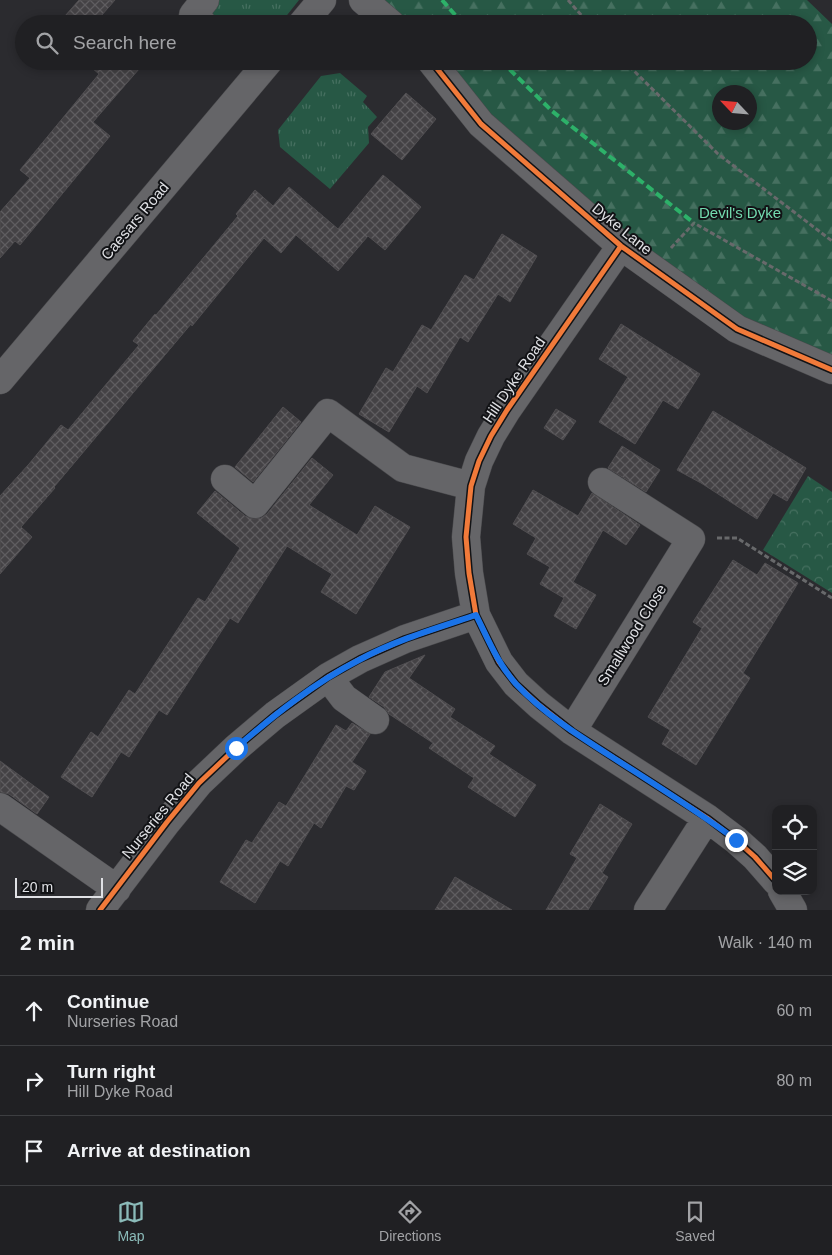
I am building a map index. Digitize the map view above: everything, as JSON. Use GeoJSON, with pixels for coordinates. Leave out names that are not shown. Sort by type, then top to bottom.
{"type":"FeatureCollection","features":[{"type":"Feature","properties":{"kind":"street"},"geometry":{"type":"LineString","coordinates":[[193,15],[205,0]]}},
{"type":"Feature","properties":{"kind":"street"},"geometry":{"type":"LineString","coordinates":[[310,15],[322,0]]}},
{"type":"Feature","properties":{"kind":"street"},"geometry":{"type":"LineString","coordinates":[[363,0],[380,15]]}},
{"type":"Feature","properties":{"kind":"street","name":"Caesars Road"},"geometry":{"type":"LineString","coordinates":[[0,380],[255,70]]}},
{"type":"Feature","properties":{"kind":"street","name":"Dyke Lane"},"geometry":{"type":"LineString","coordinates":[[438,70],[481,124],[621,246],[737,329],[832,370]]}},
{"type":"Feature","properties":{"kind":"street","name":"Hill Dyke Road"},"geometry":{"type":"LineString","coordinates":[[621,246],[495,430],[479,461],[471,486],[466,537],[469,573],[476,615],[499,662],[516,684],[539,705],[572,731],[707,818],[755,857],[772,876]]}},
{"type":"Feature","properties":{"kind":"street"},"geometry":{"type":"LineString","coordinates":[[225,479],[255,504],[328,414],[403,468],[471,486]]}},
{"type":"Feature","properties":{"kind":"street"},"geometry":{"type":"LineString","coordinates":[[602,482],[691,539]]}},
{"type":"Feature","properties":{"kind":"street","name":"Smallwood Close"},"geometry":{"type":"LineString","coordinates":[[572,731],[691,539]]}},
{"type":"Feature","properties":{"kind":"street","name":"Nurseries Road"},"geometry":{"type":"LineString","coordinates":[[100,910],[199,783],[275,715],[328,677],[360,659],[405,639],[476,615]]}},
{"type":"Feature","properties":{"kind":"street"},"geometry":{"type":"LineString","coordinates":[[328,677],[344,698],[375,720]]}},
{"type":"Feature","properties":{"kind":"street"},"geometry":{"type":"LineString","coordinates":[[0,807],[117,889]]}},
{"type":"Feature","properties":{"kind":"street"},"geometry":{"type":"LineString","coordinates":[[648,910],[707,818]]}},
{"type":"Feature","properties":{"kind":"street"},"geometry":{"type":"LineString","coordinates":[[784,895],[793,910]]}},
{"type":"Feature","properties":{"kind":"path"},"geometry":{"type":"LineString","coordinates":[[568,0],[581,15]]}},
{"type":"Feature","properties":{"kind":"path"},"geometry":{"type":"LineString","coordinates":[[633,70],[718,154],[832,241]]}},
{"type":"Feature","properties":{"kind":"path"},"geometry":{"type":"LineString","coordinates":[[652,269],[694,223],[832,301]]}},
{"type":"Feature","properties":{"kind":"path"},"geometry":{"type":"LineString","coordinates":[[691,539],[737,538],[832,598]]}},
{"type":"Feature","properties":{"kind":"green space"},"geometry":{"type":"Polygon","coordinates":[[[218,0],[299,0],[287,15],[213,15],[212,12],[218,0]]]}},
{"type":"Feature","properties":{"kind":"green space","name":"Devil's Dyke"},"geometry":{"type":"Polygon","coordinates":[[[377,0],[807,0],[832,24],[832,360],[741,320],[625,247],[447,70],[817,70],[817,15],[392,15],[377,0]]]}},
{"type":"Feature","properties":{"kind":"green space"},"geometry":{"type":"Polygon","coordinates":[[[340,73],[367,96],[363,102],[377,117],[368,127],[369,143],[330,189],[280,147],[278,130],[321,76],[340,73]]]}},
{"type":"Feature","properties":{"kind":"green space"},"geometry":{"type":"Polygon","coordinates":[[[808,476],[832,492],[832,593],[763,550],[808,476]]]}},
{"type":"Feature","properties":{"kind":"building"},"geometry":{"type":"Polygon","coordinates":[[[79,0],[115,0],[102,15],[66,15],[79,0]]]}},
{"type":"Feature","properties":{"kind":"building"},"geometry":{"type":"Polygon","coordinates":[[[94,70],[138,70],[93,122],[110,136],[20,245],[15,241],[0,258],[0,212],[30,178],[20,170],[99,74],[94,70]]]}},
{"type":"Feature","properties":{"kind":"building"},"geometry":{"type":"Polygon","coordinates":[[[406,93],[436,119],[402,160],[371,134],[406,93]]]}},
{"type":"Feature","properties":{"kind":"building"},"geometry":{"type":"Polygon","coordinates":[[[383,175],[421,207],[385,250],[368,236],[338,271],[296,235],[281,253],[264,238],[192,326],[191,324],[21,527],[32,537],[0,574],[0,496],[61,425],[68,430],[139,345],[133,341],[238,216],[236,214],[255,190],[273,206],[289,187],[338,229],[383,175]]]}},
{"type":"Feature","properties":{"kind":"building"},"geometry":{"type":"Polygon","coordinates":[[[502,234],[537,256],[510,302],[498,294],[468,342],[460,337],[427,393],[417,386],[389,432],[359,414],[386,368],[393,372],[422,325],[431,330],[465,275],[474,280],[502,234]]]}},
{"type":"Feature","properties":{"kind":"building"},"geometry":{"type":"Polygon","coordinates":[[[621,324],[700,374],[678,409],[663,400],[635,444],[599,422],[628,377],[599,359],[621,324]]]}},
{"type":"Feature","properties":{"kind":"building"},"geometry":{"type":"Polygon","coordinates":[[[283,407],[301,422],[253,482],[235,467],[283,407]]]}},
{"type":"Feature","properties":{"kind":"building"},"geometry":{"type":"Polygon","coordinates":[[[556,409],[576,421],[563,440],[544,428],[556,409]]]}},
{"type":"Feature","properties":{"kind":"building"},"geometry":{"type":"Polygon","coordinates":[[[713,411],[806,468],[787,501],[773,493],[757,519],[677,470],[713,411]]]}},
{"type":"Feature","properties":{"kind":"building"},"geometry":{"type":"Polygon","coordinates":[[[622,446],[660,470],[646,492],[608,468],[622,446]]]}},
{"type":"Feature","properties":{"kind":"building"},"geometry":{"type":"Polygon","coordinates":[[[312,458],[333,475],[309,505],[357,535],[375,506],[410,527],[356,614],[321,592],[332,574],[287,546],[238,623],[230,618],[167,715],[159,710],[129,757],[121,752],[92,797],[61,777],[91,732],[98,737],[129,690],[135,694],[198,598],[205,602],[240,548],[197,513],[215,491],[245,516],[253,519],[261,518],[267,514],[312,458]]]}},
{"type":"Feature","properties":{"kind":"building"},"geometry":{"type":"Polygon","coordinates":[[[533,490],[578,516],[592,493],[640,525],[626,545],[603,530],[573,582],[596,595],[576,629],[554,616],[564,598],[540,584],[550,567],[527,554],[536,538],[513,524],[533,490]]]}},
{"type":"Feature","properties":{"kind":"building"},"geometry":{"type":"Polygon","coordinates":[[[733,560],[757,575],[765,563],[798,583],[743,673],[750,678],[696,765],[662,744],[670,730],[648,717],[702,628],[693,622],[733,560]]]}},
{"type":"Feature","properties":{"kind":"building"},"geometry":{"type":"Polygon","coordinates":[[[425,655],[409,678],[455,709],[450,717],[495,746],[489,754],[536,785],[515,817],[468,787],[474,778],[429,748],[433,743],[389,714],[384,707],[369,697],[385,672],[425,655]]]}},
{"type":"Feature","properties":{"kind":"building"},"geometry":{"type":"Polygon","coordinates":[[[352,723],[370,734],[352,762],[366,771],[354,790],[346,786],[321,828],[314,823],[288,866],[280,861],[255,903],[220,882],[246,840],[252,843],[279,802],[286,806],[336,725],[346,731],[352,723]]]}},
{"type":"Feature","properties":{"kind":"building"},"geometry":{"type":"Polygon","coordinates":[[[0,761],[49,797],[37,814],[9,794],[0,792],[0,761]]]}},
{"type":"Feature","properties":{"kind":"building"},"geometry":{"type":"Polygon","coordinates":[[[600,804],[632,824],[602,873],[608,877],[588,910],[546,910],[577,858],[570,854],[600,804]]]}},
{"type":"Feature","properties":{"kind":"building"},"geometry":{"type":"Polygon","coordinates":[[[455,877],[512,910],[435,910],[455,877]]]}},
{"type":"Feature","properties":{"kind":"marked path"},"geometry":{"type":"LineString","coordinates":[[442,0],[455,15]]}},
{"type":"Feature","properties":{"kind":"marked path"},"geometry":{"type":"LineString","coordinates":[[510,70],[552,111],[694,223]]}},
{"type":"Feature","properties":{"kind":"cycle path"},"geometry":{"type":"LineString","coordinates":[[438,70],[481,124],[621,246],[737,329],[832,370]]}},
{"type":"Feature","properties":{"kind":"cycle path"},"geometry":{"type":"LineString","coordinates":[[621,246],[507,410],[491,436],[479,461],[471,486],[466,537],[469,573],[476,615],[499,662],[516,684],[539,705],[572,731],[707,818],[755,857],[772,876]]}},
{"type":"Feature","properties":{"kind":"cycle path"},"geometry":{"type":"LineString","coordinates":[[100,910],[199,783],[275,715],[328,677],[360,659],[405,639],[476,615]]}},
{"type":"Feature","properties":{"kind":"route"},"geometry":{"type":"LineString","coordinates":[[236,748],[275,715],[328,677],[360,659],[405,639],[476,615],[499,662],[516,684],[539,705],[572,731],[707,818],[736,840]]}}]}
